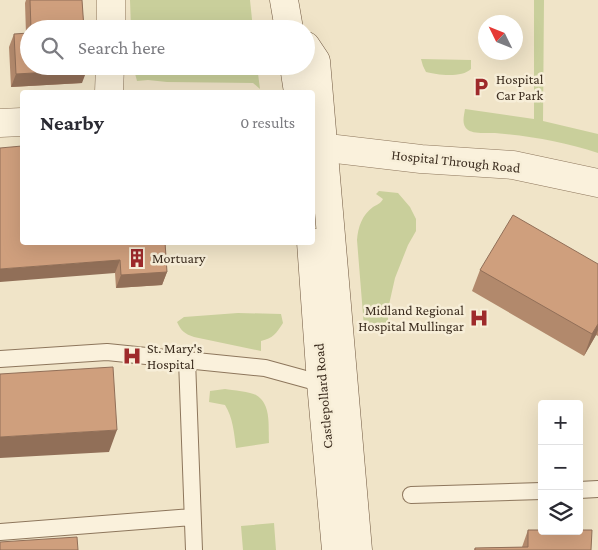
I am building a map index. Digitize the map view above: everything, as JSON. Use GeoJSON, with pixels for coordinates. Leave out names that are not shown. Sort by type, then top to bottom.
{"type":"FeatureCollection","features":[{"type":"Feature","properties":{"kind":"main road"},"geometry":{"type":"LineString","coordinates":[[111,0],[111,20]]}},
{"type":"Feature","properties":{"kind":"main road"},"geometry":{"type":"LineString","coordinates":[[315,60],[318,150],[333,386],[358,550]]}},
{"type":"Feature","properties":{"kind":"main road"},"geometry":{"type":"LineString","coordinates":[[109,90],[110,75]]}},
{"type":"Feature","properties":{"kind":"main road"},"geometry":{"type":"LineString","coordinates":[[295,75],[298,90]]}},
{"type":"Feature","properties":{"kind":"main road"},"geometry":{"type":"LineString","coordinates":[[0,123],[20,122]]}},
{"type":"Feature","properties":{"kind":"main road","name":"Hospital Through Road"},"geometry":{"type":"LineString","coordinates":[[318,150],[336,149],[421,159],[513,165],[598,183]]}},
{"type":"Feature","properties":{"kind":"main road","name":"Castlepollard Road"},"geometry":{"type":"LineString","coordinates":[[311,245],[333,386],[336,550]]}},
{"type":"Feature","properties":{"kind":"lane"},"geometry":{"type":"LineString","coordinates":[[0,359],[107,352],[265,368],[333,386]]}},
{"type":"Feature","properties":{"kind":"lane"},"geometry":{"type":"LineString","coordinates":[[187,360],[194,550]]}},
{"type":"Feature","properties":{"kind":"lane"},"geometry":{"type":"LineString","coordinates":[[583,490],[598,489]]}},
{"type":"Feature","properties":{"kind":"lane"},"geometry":{"type":"LineString","coordinates":[[411,495],[538,491]]}},
{"type":"Feature","properties":{"kind":"lane"},"geometry":{"type":"LineString","coordinates":[[0,532],[192,517]]}},
{"type":"Feature","properties":{"kind":"green space"},"geometry":{"type":"Polygon","coordinates":[[[130,0],[250,0],[252,20],[131,20],[130,0]]]}},
{"type":"Feature","properties":{"kind":"green space"},"geometry":{"type":"Polygon","coordinates":[[[534,0],[544,0],[543,121],[598,134],[598,153],[534,138],[474,132],[464,126],[465,109],[534,119],[534,0]]]}},
{"type":"Feature","properties":{"kind":"green space"},"geometry":{"type":"Polygon","coordinates":[[[421,59],[471,60],[471,69],[456,75],[426,72],[421,59]]]}},
{"type":"Feature","properties":{"kind":"green space"},"geometry":{"type":"Polygon","coordinates":[[[135,75],[258,75],[260,89],[253,83],[137,81],[135,75]]]}},
{"type":"Feature","properties":{"kind":"green space"},"geometry":{"type":"Polygon","coordinates":[[[379,191],[398,193],[410,207],[416,219],[416,231],[408,245],[395,278],[388,309],[388,326],[364,327],[357,240],[361,222],[366,214],[383,199],[376,194],[379,191]]]}},
{"type":"Feature","properties":{"kind":"green space"},"geometry":{"type":"Polygon","coordinates":[[[238,313],[281,314],[283,323],[274,335],[261,341],[261,351],[188,335],[180,328],[177,322],[184,317],[238,313]]]}},
{"type":"Feature","properties":{"kind":"green space"},"geometry":{"type":"Polygon","coordinates":[[[225,389],[250,393],[261,399],[267,410],[269,443],[236,448],[234,431],[228,410],[225,405],[209,402],[210,391],[225,389]]]}},
{"type":"Feature","properties":{"kind":"green space"},"geometry":{"type":"Polygon","coordinates":[[[274,523],[276,550],[243,550],[241,526],[274,523]]]}},
{"type":"Feature","properties":{"kind":"building"},"geometry":{"type":"Polygon","coordinates":[[[30,0],[82,0],[83,20],[31,20],[30,0]]]}},
{"type":"Feature","properties":{"kind":"building"},"geometry":{"type":"Polygon","coordinates":[[[14,34],[20,34],[20,74],[16,74],[14,34]]]}},
{"type":"Feature","properties":{"kind":"building"},"geometry":{"type":"Polygon","coordinates":[[[20,146],[20,245],[165,245],[167,272],[121,275],[120,260],[0,269],[0,148],[20,146]]]}},
{"type":"Feature","properties":{"kind":"building"},"geometry":{"type":"Polygon","coordinates":[[[513,215],[598,264],[598,324],[592,334],[480,270],[513,215]]]}},
{"type":"Feature","properties":{"kind":"building"},"geometry":{"type":"Polygon","coordinates":[[[113,367],[117,430],[0,437],[0,374],[113,367]]]}},
{"type":"Feature","properties":{"kind":"building"},"geometry":{"type":"Polygon","coordinates":[[[528,530],[538,530],[538,535],[583,535],[583,530],[592,530],[591,550],[475,550],[475,548],[528,547],[528,530]]]}},
{"type":"Feature","properties":{"kind":"building"},"geometry":{"type":"Polygon","coordinates":[[[77,537],[78,550],[0,550],[0,542],[77,537]]]}},
{"type":"Feature","properties":{"kind":"place","name":"Hospital Car Park"},"geometry":{"type":"Point","coordinates":[481,87]}},
{"type":"Feature","properties":{"kind":"place","name":"Mortuary"},"geometry":{"type":"Point","coordinates":[137,258]}},
{"type":"Feature","properties":{"kind":"place","name":"Midland Regional Hospital Mullingar"},"geometry":{"type":"Point","coordinates":[479,318]}},
{"type":"Feature","properties":{"kind":"place","name":"St. Mary's Hospital"},"geometry":{"type":"Point","coordinates":[132,356]}}]}
